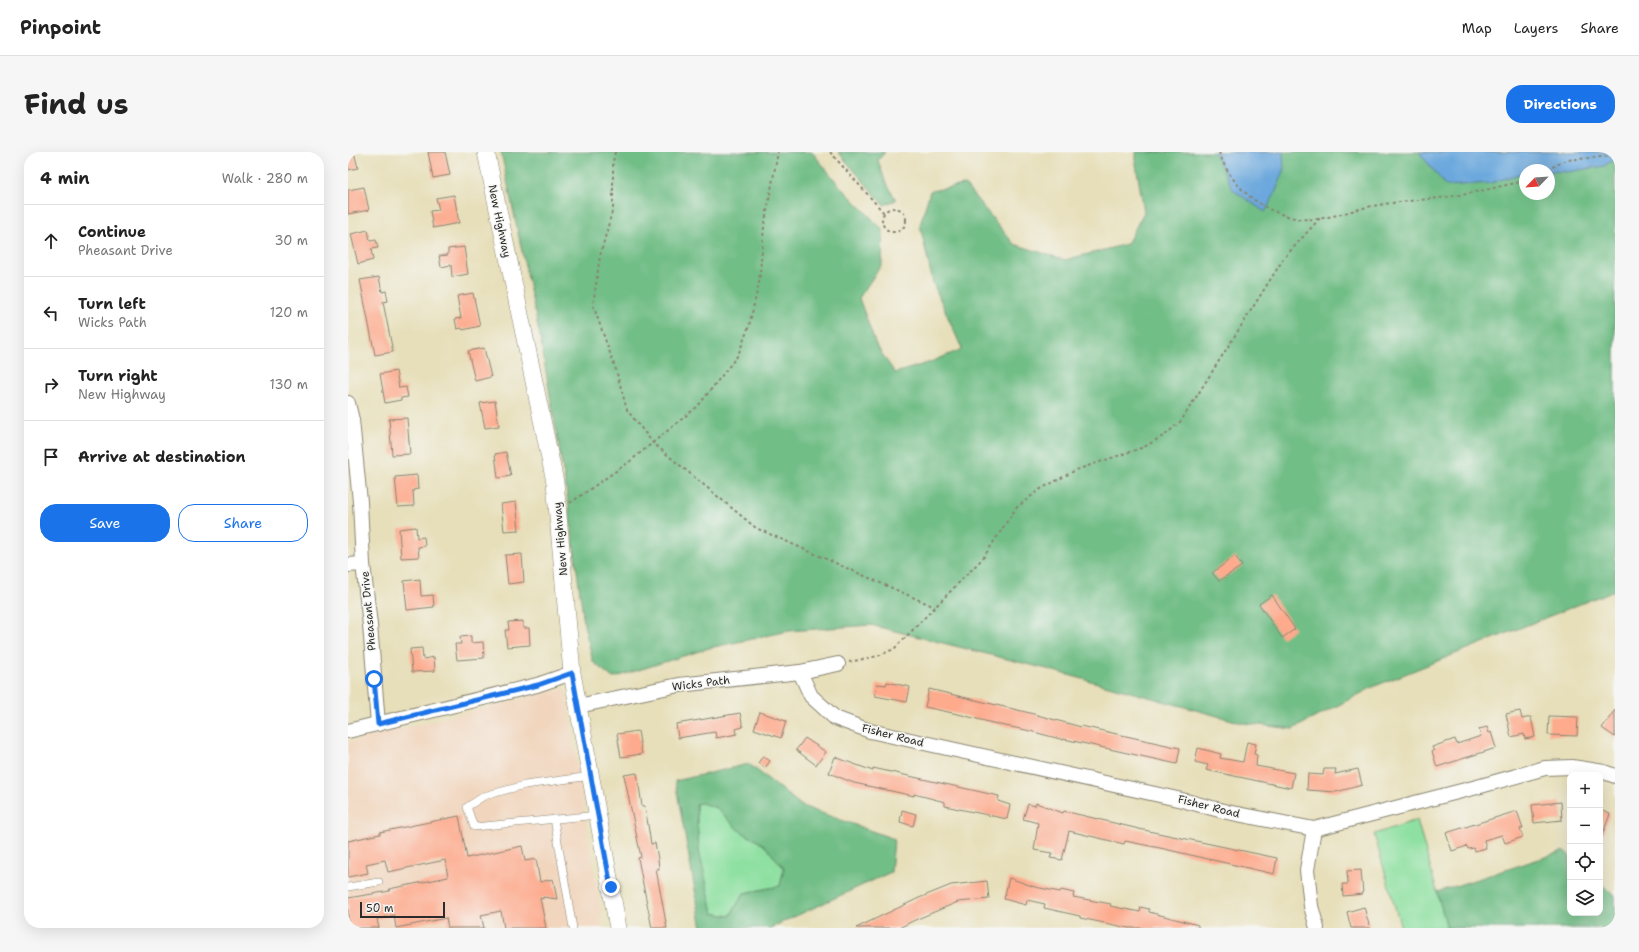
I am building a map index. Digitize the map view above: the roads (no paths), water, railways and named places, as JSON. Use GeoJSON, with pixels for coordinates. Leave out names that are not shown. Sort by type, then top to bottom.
{"type":"FeatureCollection","features":[{"type":"Feature","properties":{"kind":"street","name":"New Highway"},"geometry":{"type":"LineString","coordinates":[[486,152],[555,482],[572,673],[618,928]]}},
{"type":"Feature","properties":{"kind":"street","name":"Pheasant Drive"},"geometry":{"type":"LineString","coordinates":[[348,403],[352,420],[363,564],[370,625],[378,724]]}},
{"type":"Feature","properties":{"kind":"street"},"geometry":{"type":"LineString","coordinates":[[348,565],[363,564]]}},
{"type":"Feature","properties":{"kind":"street","name":"Wicks Path"},"geometry":{"type":"LineString","coordinates":[[578,706],[679,685],[800,672],[838,664]]}},
{"type":"Feature","properties":{"kind":"street","name":"Fisher Road"},"geometry":{"type":"LineString","coordinates":[[800,672],[811,696],[835,718],[870,731],[1314,830],[1476,788],[1545,768],[1572,767],[1604,772],[1615,776]]}},
{"type":"Feature","properties":{"kind":"street"},"geometry":{"type":"LineString","coordinates":[[348,731],[538,685],[572,673]]}},
{"type":"Feature","properties":{"kind":"street"},"geometry":{"type":"LineString","coordinates":[[1314,830],[1307,870],[1310,906],[1317,928]]}},
{"type":"Feature","properties":{"kind":"lane"},"geometry":{"type":"LineString","coordinates":[[591,776],[525,785],[484,796],[467,807],[474,828],[598,815]]}},
{"type":"Feature","properties":{"kind":"lane"},"geometry":{"type":"LineString","coordinates":[[554,819],[573,928]]}},
{"type":"Feature","properties":{"kind":"lane"},"geometry":{"type":"LineString","coordinates":[[348,887],[379,882]]}},
{"type":"Feature","properties":{"kind":"water"},"geometry":{"type":"Polygon","coordinates":[[[1214,152],[1283,152],[1284,171],[1265,212],[1233,190],[1214,152]]]}},
{"type":"Feature","properties":{"kind":"water"},"geometry":{"type":"Polygon","coordinates":[[[1419,152],[1615,152],[1615,159],[1604,166],[1567,172],[1555,171],[1555,164],[1519,164],[1519,174],[1491,183],[1446,186],[1419,152]]]}}]}
